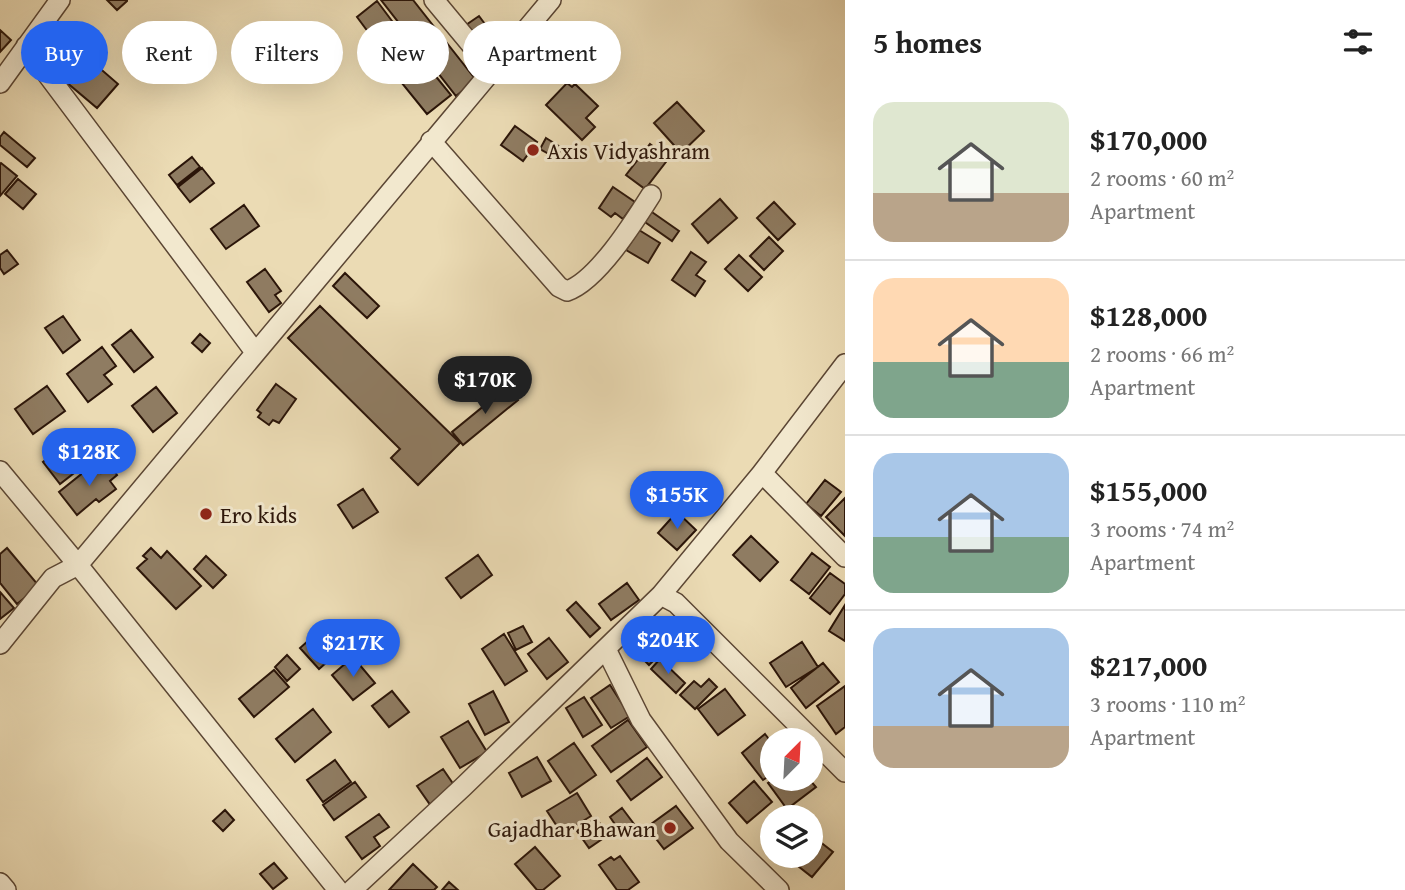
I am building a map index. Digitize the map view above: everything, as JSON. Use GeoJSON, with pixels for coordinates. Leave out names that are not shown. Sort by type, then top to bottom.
{"type":"FeatureCollection","features":[{"type":"Feature","properties":{"kind":"street"},"geometry":{"type":"LineString","coordinates":[[44,21],[60,0]]}},
{"type":"Feature","properties":{"kind":"street"},"geometry":{"type":"LineString","coordinates":[[434,0],[463,36]]}},
{"type":"Feature","properties":{"kind":"street"},"geometry":{"type":"LineString","coordinates":[[534,21],[551,0]]}},
{"type":"Feature","properties":{"kind":"street"},"geometry":{"type":"LineString","coordinates":[[0,83],[21,53]]}},
{"type":"Feature","properties":{"kind":"street"},"geometry":{"type":"LineString","coordinates":[[54,84],[255,352]]}},
{"type":"Feature","properties":{"kind":"street"},"geometry":{"type":"LineString","coordinates":[[0,645],[53,578],[78,565],[480,84]]}},
{"type":"Feature","properties":{"kind":"street"},"geometry":{"type":"LineString","coordinates":[[431,141],[559,287],[567,291],[579,287],[626,234],[651,195]]}},
{"type":"Feature","properties":{"kind":"street"},"geometry":{"type":"LineString","coordinates":[[352,890],[463,787],[661,595],[762,473],[845,363]]}},
{"type":"Feature","properties":{"kind":"street"},"geometry":{"type":"LineString","coordinates":[[0,471],[338,890]]}},
{"type":"Feature","properties":{"kind":"street"},"geometry":{"type":"LineString","coordinates":[[762,473],[845,557]]}},
{"type":"Feature","properties":{"kind":"street"},"geometry":{"type":"LineString","coordinates":[[661,595],[676,603],[845,772]]}},
{"type":"Feature","properties":{"kind":"street"},"geometry":{"type":"LineString","coordinates":[[606,649],[641,720],[729,841],[779,890]]}},
{"type":"Feature","properties":{"kind":"street"},"geometry":{"type":"LineString","coordinates":[[0,883],[6,890]]}},
{"type":"Feature","properties":{"kind":"building"},"geometry":{"type":"Polygon","coordinates":[[[107,0],[127,0],[127,1],[117,10],[107,0]]]}},
{"type":"Feature","properties":{"kind":"building"},"geometry":{"type":"Polygon","coordinates":[[[381,0],[413,0],[430,21],[397,21],[381,0]]]}},
{"type":"Feature","properties":{"kind":"building"},"geometry":{"type":"Polygon","coordinates":[[[377,1],[392,21],[360,21],[357,17],[377,1]]]}},
{"type":"Feature","properties":{"kind":"building"},"geometry":{"type":"Polygon","coordinates":[[[0,30],[11,40],[0,52],[0,30]]]}},
{"type":"Feature","properties":{"kind":"building"},"geometry":{"type":"Polygon","coordinates":[[[449,46],[463,63],[463,84],[471,84],[456,96],[447,84],[449,84],[449,46]]]}},
{"type":"Feature","properties":{"kind":"building"},"geometry":{"type":"Polygon","coordinates":[[[108,75],[118,84],[97,108],[69,84],[108,84],[108,75]]]}},
{"type":"Feature","properties":{"kind":"building"},"geometry":{"type":"Polygon","coordinates":[[[403,84],[442,84],[451,95],[427,114],[403,84]]]}},
{"type":"Feature","properties":{"kind":"building"},"geometry":{"type":"Polygon","coordinates":[[[566,84],[572,87],[575,84],[598,106],[586,118],[595,127],[582,140],[546,105],[566,84]]]}},
{"type":"Feature","properties":{"kind":"building"},"geometry":{"type":"Polygon","coordinates":[[[677,102],[704,131],[681,153],[654,123],[677,102]]]}},
{"type":"Feature","properties":{"kind":"building"},"geometry":{"type":"Polygon","coordinates":[[[515,126],[537,142],[523,161],[501,145],[515,126]]]}},
{"type":"Feature","properties":{"kind":"building"},"geometry":{"type":"Polygon","coordinates":[[[4,132],[35,158],[27,167],[0,145],[0,137],[4,132]]]}},
{"type":"Feature","properties":{"kind":"building"},"geometry":{"type":"Polygon","coordinates":[[[546,138],[562,148],[556,158],[540,149],[546,138]]]}},
{"type":"Feature","properties":{"kind":"building"},"geometry":{"type":"Polygon","coordinates":[[[650,144],[669,158],[645,189],[626,175],[650,144]]]}},
{"type":"Feature","properties":{"kind":"building"},"geometry":{"type":"Polygon","coordinates":[[[192,157],[200,167],[177,185],[169,175],[192,157]]]}},
{"type":"Feature","properties":{"kind":"building"},"geometry":{"type":"Polygon","coordinates":[[[0,164],[17,176],[0,196],[0,164]]]}},
{"type":"Feature","properties":{"kind":"building"},"geometry":{"type":"Polygon","coordinates":[[[202,168],[214,183],[190,202],[178,187],[202,168]]]}},
{"type":"Feature","properties":{"kind":"building"},"geometry":{"type":"Polygon","coordinates":[[[18,179],[36,194],[23,209],[5,194],[18,179]]]}},
{"type":"Feature","properties":{"kind":"building"},"geometry":{"type":"Polygon","coordinates":[[[613,187],[635,202],[623,219],[615,213],[611,217],[599,208],[613,187]]]}},
{"type":"Feature","properties":{"kind":"building"},"geometry":{"type":"Polygon","coordinates":[[[720,199],[737,218],[708,243],[692,224],[720,199]]]}},
{"type":"Feature","properties":{"kind":"building"},"geometry":{"type":"Polygon","coordinates":[[[774,202],[795,224],[778,240],[757,218],[774,202]]]}},
{"type":"Feature","properties":{"kind":"building"},"geometry":{"type":"Polygon","coordinates":[[[244,205],[259,226],[226,249],[211,229],[244,205]]]}},
{"type":"Feature","properties":{"kind":"building"},"geometry":{"type":"Polygon","coordinates":[[[649,210],[679,231],[672,241],[642,220],[649,210]]]}},
{"type":"Feature","properties":{"kind":"building"},"geometry":{"type":"Polygon","coordinates":[[[639,230],[660,243],[648,263],[626,250],[639,230]]]}},
{"type":"Feature","properties":{"kind":"building"},"geometry":{"type":"Polygon","coordinates":[[[769,237],[783,251],[764,270],[750,256],[769,237]]]}},
{"type":"Feature","properties":{"kind":"building"},"geometry":{"type":"Polygon","coordinates":[[[7,250],[18,264],[4,274],[0,268],[0,255],[7,250]]]}},
{"type":"Feature","properties":{"kind":"building"},"geometry":{"type":"Polygon","coordinates":[[[691,252],[706,262],[696,275],[705,281],[695,296],[672,280],[691,252]]]}},
{"type":"Feature","properties":{"kind":"building"},"geometry":{"type":"Polygon","coordinates":[[[739,255],[762,277],[748,291],[725,269],[739,255]]]}},
{"type":"Feature","properties":{"kind":"building"},"geometry":{"type":"Polygon","coordinates":[[[265,269],[281,291],[275,295],[281,303],[269,312],[247,282],[265,269]]]}},
{"type":"Feature","properties":{"kind":"building"},"geometry":{"type":"Polygon","coordinates":[[[345,273],[379,306],[367,318],[333,286],[345,273]]]}},
{"type":"Feature","properties":{"kind":"building"},"geometry":{"type":"Polygon","coordinates":[[[320,306],[460,443],[418,485],[391,458],[400,449],[288,338],[320,306]]]}},
{"type":"Feature","properties":{"kind":"building"},"geometry":{"type":"Polygon","coordinates":[[[63,316],[80,340],[63,353],[45,328],[63,316]]]}},
{"type":"Feature","properties":{"kind":"building"},"geometry":{"type":"Polygon","coordinates":[[[131,330],[153,357],[134,372],[112,345],[131,330]]]}},
{"type":"Feature","properties":{"kind":"building"},"geometry":{"type":"Polygon","coordinates":[[[200,334],[210,343],[202,352],[192,343],[200,334]]]}},
{"type":"Feature","properties":{"kind":"building"},"geometry":{"type":"Polygon","coordinates":[[[102,347],[116,366],[104,375],[112,384],[88,402],[67,374],[102,347]]]}},
{"type":"Feature","properties":{"kind":"building"},"geometry":{"type":"Polygon","coordinates":[[[276,384],[296,399],[279,423],[273,420],[269,425],[258,417],[261,413],[257,410],[276,384]]]}},
{"type":"Feature","properties":{"kind":"building"},"geometry":{"type":"Polygon","coordinates":[[[47,386],[65,411],[33,434],[15,409],[47,386]]]}},
{"type":"Feature","properties":{"kind":"building"},"geometry":{"type":"Polygon","coordinates":[[[156,387],[177,413],[153,432],[132,406],[156,387]]]}},
{"type":"Feature","properties":{"kind":"building"},"geometry":{"type":"Polygon","coordinates":[[[507,387],[518,400],[463,445],[452,432],[507,387]]]}},
{"type":"Feature","properties":{"kind":"building"},"geometry":{"type":"Polygon","coordinates":[[[66,444],[83,466],[60,484],[43,462],[66,444]]]}},
{"type":"Feature","properties":{"kind":"building"},"geometry":{"type":"Polygon","coordinates":[[[94,464],[101,473],[110,465],[117,475],[110,481],[116,489],[99,502],[96,499],[77,515],[59,492],[94,464]]]}},
{"type":"Feature","properties":{"kind":"building"},"geometry":{"type":"Polygon","coordinates":[[[825,480],[841,492],[821,516],[806,504],[825,480]]]}},
{"type":"Feature","properties":{"kind":"building"},"geometry":{"type":"Polygon","coordinates":[[[363,489],[378,512],[353,528],[338,505],[363,489]]]}},
{"type":"Feature","properties":{"kind":"building"},"geometry":{"type":"Polygon","coordinates":[[[845,498],[845,536],[826,517],[845,498]]]}},
{"type":"Feature","properties":{"kind":"building"},"geometry":{"type":"Polygon","coordinates":[[[677,512],[696,530],[677,550],[658,533],[677,512]]]}},
{"type":"Feature","properties":{"kind":"building"},"geometry":{"type":"Polygon","coordinates":[[[751,536],[778,562],[760,581],[733,555],[751,536]]]}},
{"type":"Feature","properties":{"kind":"building"},"geometry":{"type":"Polygon","coordinates":[[[7,548],[39,586],[17,604],[0,583],[0,554],[7,548]]]}},
{"type":"Feature","properties":{"kind":"building"},"geometry":{"type":"Polygon","coordinates":[[[151,548],[161,558],[167,551],[201,586],[176,609],[137,568],[147,559],[143,556],[151,548]]]}},
{"type":"Feature","properties":{"kind":"building"},"geometry":{"type":"Polygon","coordinates":[[[812,553],[830,567],[809,594],[791,580],[812,553]]]}},
{"type":"Feature","properties":{"kind":"building"},"geometry":{"type":"Polygon","coordinates":[[[478,555],[492,575],[461,598],[446,578],[478,555]]]}},
{"type":"Feature","properties":{"kind":"building"},"geometry":{"type":"Polygon","coordinates":[[[206,556],[226,575],[213,588],[194,569],[206,556]]]}},
{"type":"Feature","properties":{"kind":"building"},"geometry":{"type":"Polygon","coordinates":[[[830,573],[845,584],[845,594],[830,614],[810,598],[830,573]]]}},
{"type":"Feature","properties":{"kind":"building"},"geometry":{"type":"Polygon","coordinates":[[[627,583],[639,600],[611,620],[599,604],[627,583]]]}},
{"type":"Feature","properties":{"kind":"building"},"geometry":{"type":"Polygon","coordinates":[[[0,592],[14,608],[0,619],[0,592]]]}},
{"type":"Feature","properties":{"kind":"building"},"geometry":{"type":"Polygon","coordinates":[[[576,602],[600,628],[590,637],[567,610],[576,602]]]}},
{"type":"Feature","properties":{"kind":"building"},"geometry":{"type":"Polygon","coordinates":[[[845,605],[845,641],[829,631],[845,605]]]}},
{"type":"Feature","properties":{"kind":"building"},"geometry":{"type":"Polygon","coordinates":[[[326,625],[345,646],[319,669],[300,648],[326,625]]]}},
{"type":"Feature","properties":{"kind":"building"},"geometry":{"type":"Polygon","coordinates":[[[523,626],[532,642],[516,650],[508,633],[523,626]]]}},
{"type":"Feature","properties":{"kind":"building"},"geometry":{"type":"Polygon","coordinates":[[[504,634],[527,671],[505,685],[482,649],[504,634]]]}},
{"type":"Feature","properties":{"kind":"building"},"geometry":{"type":"Polygon","coordinates":[[[549,638],[568,662],[547,679],[528,654],[549,638]]]}},
{"type":"Feature","properties":{"kind":"building"},"geometry":{"type":"Polygon","coordinates":[[[645,641],[659,655],[649,665],[635,651],[645,641]]]}},
{"type":"Feature","properties":{"kind":"building"},"geometry":{"type":"Polygon","coordinates":[[[802,642],[818,667],[786,687],[770,663],[802,642]]]}},
{"type":"Feature","properties":{"kind":"building"},"geometry":{"type":"Polygon","coordinates":[[[287,655],[300,669],[287,681],[275,667],[287,655]]]}},
{"type":"Feature","properties":{"kind":"building"},"geometry":{"type":"Polygon","coordinates":[[[353,657],[375,683],[353,700],[332,675],[353,657]]]}},
{"type":"Feature","properties":{"kind":"building"},"geometry":{"type":"Polygon","coordinates":[[[660,659],[685,683],[676,693],[651,669],[660,659]]]}},
{"type":"Feature","properties":{"kind":"building"},"geometry":{"type":"Polygon","coordinates":[[[823,663],[839,682],[806,708],[791,688],[823,663]]]}},
{"type":"Feature","properties":{"kind":"building"},"geometry":{"type":"Polygon","coordinates":[[[274,670],[289,687],[254,717],[239,699],[274,670]]]}},
{"type":"Feature","properties":{"kind":"building"},"geometry":{"type":"Polygon","coordinates":[[[709,679],[717,687],[695,709],[680,695],[694,681],[701,687],[709,679]]]}},
{"type":"Feature","properties":{"kind":"building"},"geometry":{"type":"Polygon","coordinates":[[[610,685],[630,716],[611,728],[591,698],[610,685]]]}},
{"type":"Feature","properties":{"kind":"building"},"geometry":{"type":"Polygon","coordinates":[[[845,686],[845,727],[836,734],[817,706],[845,686]]]}},
{"type":"Feature","properties":{"kind":"building"},"geometry":{"type":"Polygon","coordinates":[[[725,689],[745,715],[718,735],[698,709],[725,689]]]}},
{"type":"Feature","properties":{"kind":"building"},"geometry":{"type":"Polygon","coordinates":[[[392,691],[409,712],[389,727],[372,706],[392,691]]]}},
{"type":"Feature","properties":{"kind":"building"},"geometry":{"type":"Polygon","coordinates":[[[493,691],[509,722],[485,735],[469,704],[493,691]]]}},
{"type":"Feature","properties":{"kind":"building"},"geometry":{"type":"Polygon","coordinates":[[[584,697],[602,725],[583,737],[566,708],[584,697]]]}},
{"type":"Feature","properties":{"kind":"building"},"geometry":{"type":"Polygon","coordinates":[[[313,709],[331,732],[295,762],[276,739],[313,709]]]}},
{"type":"Feature","properties":{"kind":"building"},"geometry":{"type":"Polygon","coordinates":[[[628,720],[647,747],[611,772],[592,746],[628,720]]]}},
{"type":"Feature","properties":{"kind":"building"},"geometry":{"type":"Polygon","coordinates":[[[468,721],[487,752],[460,768],[441,737],[468,721]]]}},
{"type":"Feature","properties":{"kind":"building"},"geometry":{"type":"Polygon","coordinates":[[[760,738],[760,776],[742,753],[760,738]]]}},
{"type":"Feature","properties":{"kind":"building"},"geometry":{"type":"Polygon","coordinates":[[[574,743],[596,775],[570,793],[548,761],[574,743]]]}},
{"type":"Feature","properties":{"kind":"building"},"geometry":{"type":"Polygon","coordinates":[[[537,757],[551,781],[522,797],[509,773],[537,757]]]}},
{"type":"Feature","properties":{"kind":"building"},"geometry":{"type":"Polygon","coordinates":[[[647,758],[662,777],[631,800],[617,781],[647,758]]]}},
{"type":"Feature","properties":{"kind":"building"},"geometry":{"type":"Polygon","coordinates":[[[335,760],[351,782],[323,802],[307,780],[335,760]]]}},
{"type":"Feature","properties":{"kind":"building"},"geometry":{"type":"Polygon","coordinates":[[[443,769],[456,788],[431,806],[417,786],[443,769]]]}},
{"type":"Feature","properties":{"kind":"building"},"geometry":{"type":"Polygon","coordinates":[[[754,781],[772,802],[760,805],[760,812],[747,823],[729,803],[754,781]]]}},
{"type":"Feature","properties":{"kind":"building"},"geometry":{"type":"Polygon","coordinates":[[[355,782],[366,797],[334,820],[323,805],[355,782]]]}},
{"type":"Feature","properties":{"kind":"building"},"geometry":{"type":"Polygon","coordinates":[[[774,791],[811,791],[792,805],[784,805],[774,791]]]}},
{"type":"Feature","properties":{"kind":"building"},"geometry":{"type":"Polygon","coordinates":[[[577,793],[591,816],[562,834],[547,811],[577,793]]]}},
{"type":"Feature","properties":{"kind":"building","name":"Gajadhar Bhawan"},"geometry":{"type":"Polygon","coordinates":[[[676,806],[693,828],[664,849],[647,827],[676,806]]]}},
{"type":"Feature","properties":{"kind":"building"},"geometry":{"type":"Polygon","coordinates":[[[622,808],[634,824],[621,833],[610,817],[622,808]]]}},
{"type":"Feature","properties":{"kind":"building"},"geometry":{"type":"Polygon","coordinates":[[[225,810],[234,820],[223,831],[213,821],[225,810]]]}},
{"type":"Feature","properties":{"kind":"building"},"geometry":{"type":"Polygon","coordinates":[[[379,814],[389,827],[374,837],[380,846],[362,859],[346,837],[379,814]]]}},
{"type":"Feature","properties":{"kind":"building"},"geometry":{"type":"Polygon","coordinates":[[[596,818],[608,835],[589,848],[577,831],[596,818]]]}},
{"type":"Feature","properties":{"kind":"building"},"geometry":{"type":"Polygon","coordinates":[[[823,844],[833,852],[823,864],[823,844]]]}},
{"type":"Feature","properties":{"kind":"building"},"geometry":{"type":"Polygon","coordinates":[[[535,847],[560,876],[543,890],[537,890],[515,864],[535,847]]]}},
{"type":"Feature","properties":{"kind":"building"},"geometry":{"type":"Polygon","coordinates":[[[620,856],[639,882],[628,890],[617,890],[599,865],[611,857],[614,860],[620,856]]]}},
{"type":"Feature","properties":{"kind":"building"},"geometry":{"type":"Polygon","coordinates":[[[274,863],[287,878],[273,889],[260,874],[274,863]]]}},
{"type":"Feature","properties":{"kind":"building"},"geometry":{"type":"Polygon","coordinates":[[[413,864],[437,887],[434,890],[389,890],[413,864]]]}},
{"type":"Feature","properties":{"kind":"building"},"geometry":{"type":"Polygon","coordinates":[[[801,868],[820,868],[812,877],[801,868]]]}},
{"type":"Feature","properties":{"kind":"building"},"geometry":{"type":"Polygon","coordinates":[[[449,882],[458,890],[442,890],[449,882]]]}},
{"type":"Feature","properties":{"kind":"place","name":"Axis Vidyashram"},"geometry":{"type":"Point","coordinates":[533,150]}},
{"type":"Feature","properties":{"kind":"place","name":"Ero kids"},"geometry":{"type":"Point","coordinates":[206,514]}},
{"type":"Feature","properties":{"kind":"place","name":"Gajadhar Bhawan"},"geometry":{"type":"Point","coordinates":[670,828]}}]}
